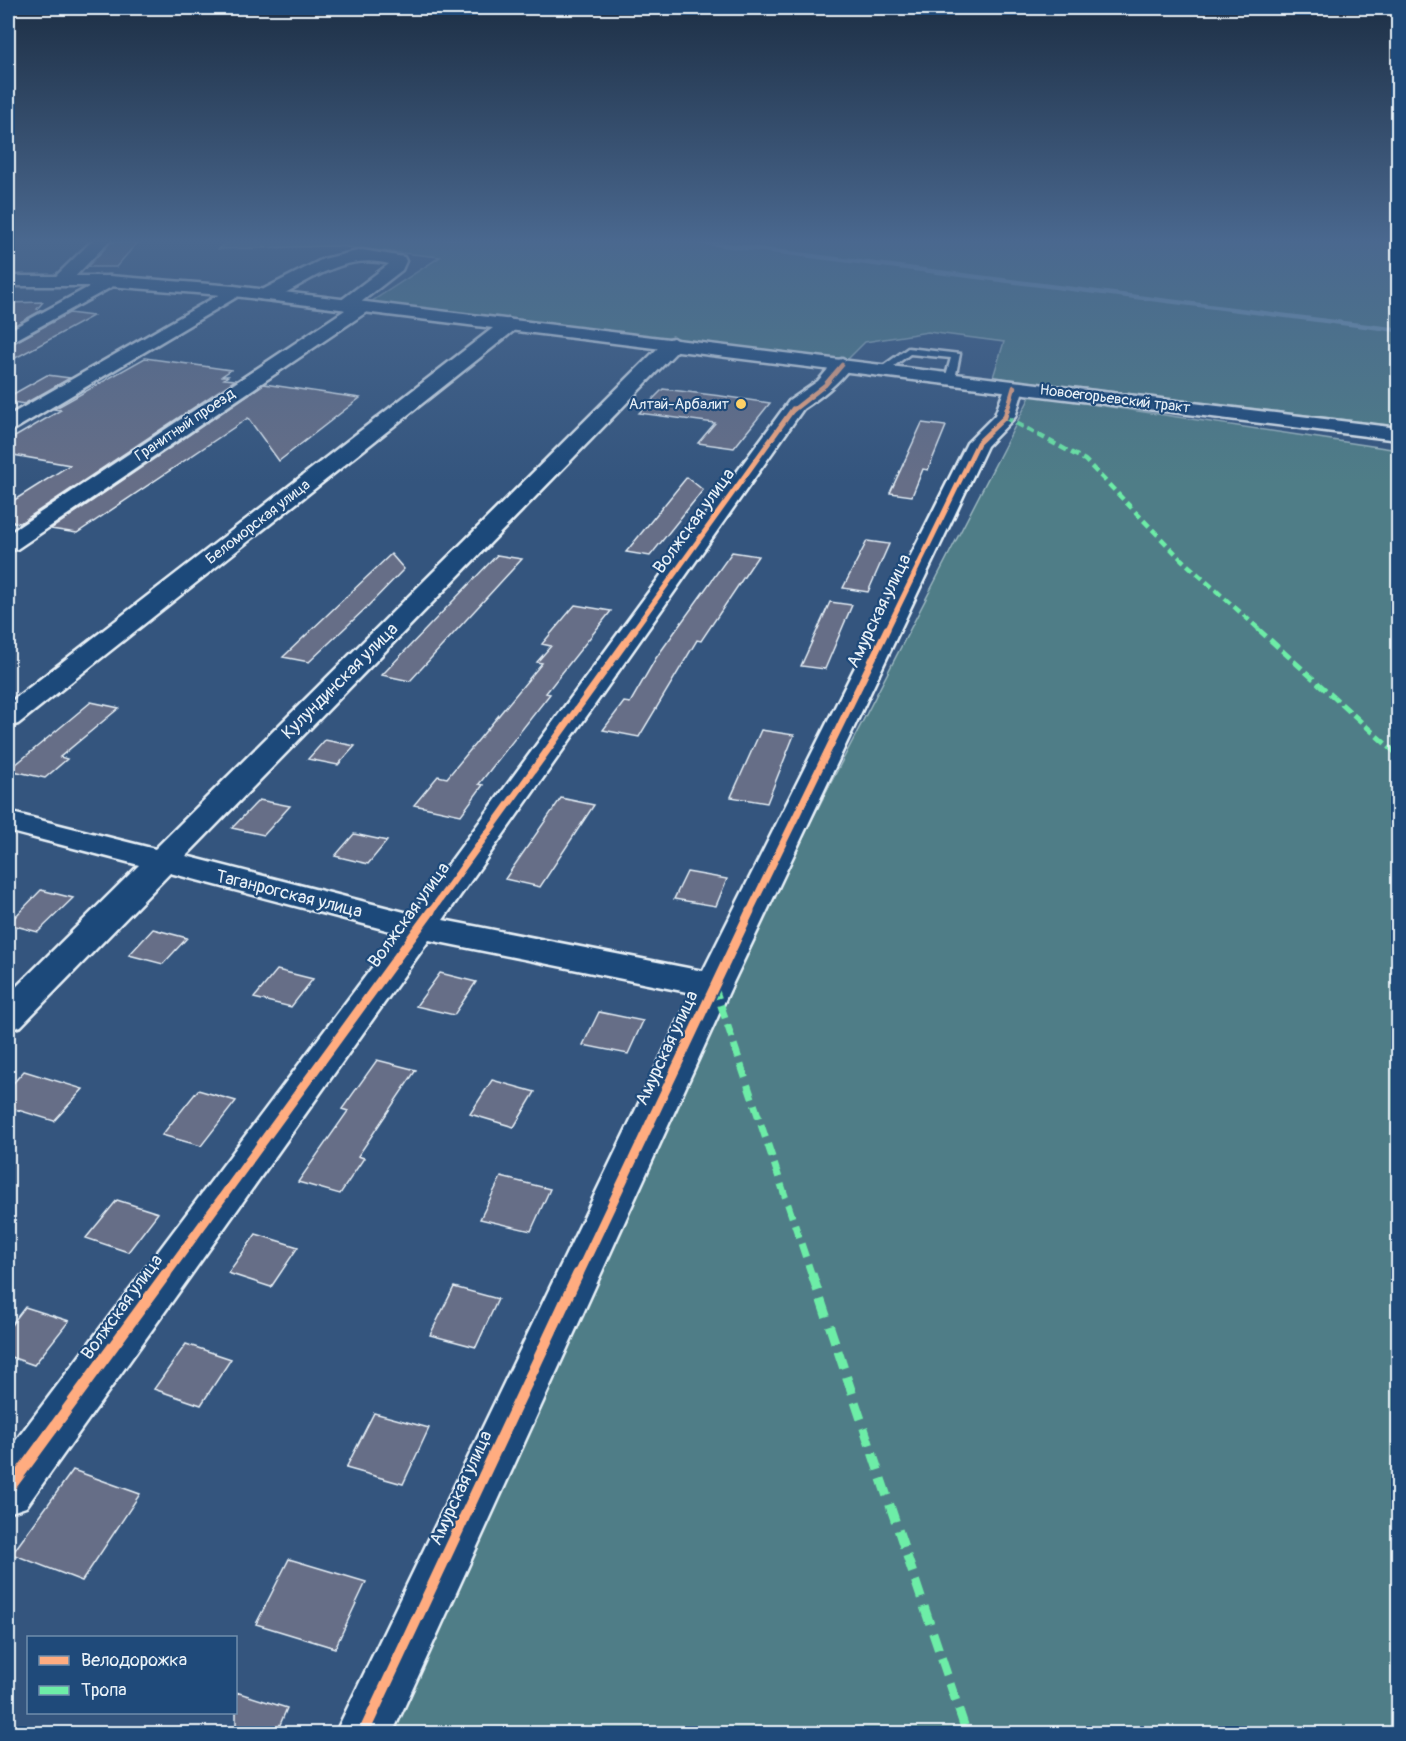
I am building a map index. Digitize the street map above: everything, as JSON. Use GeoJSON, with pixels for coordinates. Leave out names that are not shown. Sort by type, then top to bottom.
{"type":"FeatureCollection","features":[{"type":"Feature","properties":{"kind":"street"},"geometry":{"type":"LineString","coordinates":[[8,338],[39,320]]}},
{"type":"Feature","properties":{"kind":"street"},"geometry":{"type":"LineString","coordinates":[[8,425],[185,320]]}},
{"type":"Feature","properties":{"kind":"street","name":"Гранитный проезд"},"geometry":{"type":"LineString","coordinates":[[8,544],[333,320]]}},
{"type":"Feature","properties":{"kind":"street","name":"Новоегорьевский тракт"},"geometry":{"type":"LineString","coordinates":[[470,320],[883,370],[954,366],[1014,387],[1398,434]]}},
{"type":"Feature","properties":{"kind":"street","name":"Беломорская улица"},"geometry":{"type":"LineString","coordinates":[[8,718],[509,325]]}},
{"type":"Feature","properties":{"kind":"street","name":"Кулундинская улица"},"geometry":{"type":"LineString","coordinates":[[8,1017],[672,344]]}},
{"type":"Feature","properties":{"kind":"street","name":"Волжская улица"},"geometry":{"type":"LineString","coordinates":[[8,1490],[420,927],[796,405],[825,385],[842,365]]}},
{"type":"Feature","properties":{"kind":"street","name":"Амурская улица"},"geometry":{"type":"LineString","coordinates":[[363,1734],[714,985],[978,443],[1005,417],[1014,387]]}},
{"type":"Feature","properties":{"kind":"street","name":"Таганрогская улица"},"geometry":{"type":"LineString","coordinates":[[8,821],[420,927],[714,985]]}},
{"type":"Feature","properties":{"kind":"lane"},"geometry":{"type":"LineString","coordinates":[[883,370],[904,354],[954,366]]}},
{"type":"Feature","properties":{"kind":"green space"},"geometry":{"type":"Polygon","coordinates":[[[511,320],[1398,320],[1398,426],[993,377],[1004,342],[928,332],[865,342],[846,361],[511,320]]]}},
{"type":"Feature","properties":{"kind":"green space"},"geometry":{"type":"Polygon","coordinates":[[[1031,395],[1398,450],[1398,1733],[389,1734],[726,986],[1031,395]]]}},
{"type":"Feature","properties":{"kind":"building"},"geometry":{"type":"Polygon","coordinates":[[[8,320],[24,320],[8,329],[8,320]]]}},
{"type":"Feature","properties":{"kind":"building"},"geometry":{"type":"Polygon","coordinates":[[[56,320],[85,320],[8,362],[8,346],[56,320]]]}},
{"type":"Feature","properties":{"kind":"building"},"geometry":{"type":"Polygon","coordinates":[[[145,358],[231,370],[222,376],[228,376],[224,379],[235,380],[20,523],[8,521],[8,504],[70,465],[8,454],[8,441],[61,410],[54,409],[145,358]]]}},
{"type":"Feature","properties":{"kind":"building"},"geometry":{"type":"Polygon","coordinates":[[[47,375],[70,378],[24,404],[8,401],[8,397],[47,375]]]}},
{"type":"Feature","properties":{"kind":"building"},"geometry":{"type":"Polygon","coordinates":[[[264,384],[360,398],[279,461],[248,418],[77,533],[51,529],[264,384]]]}},
{"type":"Feature","properties":{"kind":"building"},"geometry":{"type":"Polygon","coordinates":[[[663,389],[770,403],[734,448],[698,443],[715,423],[639,413],[663,389]]]}},
{"type":"Feature","properties":{"kind":"building"},"geometry":{"type":"Polygon","coordinates":[[[922,423],[946,426],[928,470],[923,469],[912,496],[890,493],[922,423]]]}},
{"type":"Feature","properties":{"kind":"building"},"geometry":{"type":"Polygon","coordinates":[[[687,477],[703,490],[650,556],[626,552],[687,477]]]}},
{"type":"Feature","properties":{"kind":"building"},"geometry":{"type":"Polygon","coordinates":[[[867,541],[889,544],[868,592],[843,588],[867,541]]]}},
{"type":"Feature","properties":{"kind":"building"},"geometry":{"type":"Polygon","coordinates":[[[732,552],[758,556],[701,641],[697,640],[639,737],[603,730],[624,702],[630,703],[656,658],[732,552]]]}},
{"type":"Feature","properties":{"kind":"building"},"geometry":{"type":"Polygon","coordinates":[[[391,554],[404,569],[367,607],[309,662],[283,657],[391,554]]]}},
{"type":"Feature","properties":{"kind":"building"},"geometry":{"type":"Polygon","coordinates":[[[497,555],[522,559],[410,681],[382,675],[497,555]]]}},
{"type":"Feature","properties":{"kind":"building"},"geometry":{"type":"Polygon","coordinates":[[[830,602],[852,605],[825,669],[801,666],[830,602]]]}},
{"type":"Feature","properties":{"kind":"building"},"geometry":{"type":"Polygon","coordinates":[[[575,605],[611,611],[546,693],[550,694],[479,784],[483,785],[461,815],[414,805],[438,776],[447,778],[542,663],[537,662],[551,646],[542,644],[575,605]]]}},
{"type":"Feature","properties":{"kind":"building"},"geometry":{"type":"Polygon","coordinates":[[[91,702],[119,708],[60,757],[67,759],[45,778],[9,770],[91,702]]]}},
{"type":"Feature","properties":{"kind":"building"},"geometry":{"type":"Polygon","coordinates":[[[761,730],[794,735],[767,803],[731,797],[761,730]]]}},
{"type":"Feature","properties":{"kind":"building"},"geometry":{"type":"Polygon","coordinates":[[[325,740],[355,746],[338,765],[308,759],[325,740]]]}},
{"type":"Feature","properties":{"kind":"building"},"geometry":{"type":"Polygon","coordinates":[[[561,798],[594,805],[540,887],[505,879],[561,798]]]}},
{"type":"Feature","properties":{"kind":"building"},"geometry":{"type":"Polygon","coordinates":[[[259,800],[290,806],[264,835],[232,828],[259,800]]]}},
{"type":"Feature","properties":{"kind":"building"},"geometry":{"type":"Polygon","coordinates":[[[354,834],[387,841],[368,864],[335,856],[354,834]]]}},
{"type":"Feature","properties":{"kind":"building"},"geometry":{"type":"Polygon","coordinates":[[[687,872],[727,879],[716,906],[674,899],[687,872]]]}},
{"type":"Feature","properties":{"kind":"building"},"geometry":{"type":"Polygon","coordinates":[[[41,890],[73,898],[38,932],[8,924],[41,890]]]}},
{"type":"Feature","properties":{"kind":"building"},"geometry":{"type":"Polygon","coordinates":[[[153,929],[187,938],[163,964],[129,955],[153,929]]]}},
{"type":"Feature","properties":{"kind":"building"},"geometry":{"type":"Polygon","coordinates":[[[277,970],[313,979],[291,1007],[254,998],[277,970]]]}},
{"type":"Feature","properties":{"kind":"building"},"geometry":{"type":"Polygon","coordinates":[[[440,973],[476,982],[454,1015],[416,1006],[440,973]]]}},
{"type":"Feature","properties":{"kind":"building"},"geometry":{"type":"Polygon","coordinates":[[[599,1012],[643,1021],[628,1054],[583,1045],[599,1012]]]}},
{"type":"Feature","properties":{"kind":"building"},"geometry":{"type":"Polygon","coordinates":[[[377,1060],[416,1070],[358,1156],[364,1158],[340,1194],[298,1182],[348,1111],[342,1109],[377,1060]]]}},
{"type":"Feature","properties":{"kind":"building"},"geometry":{"type":"Polygon","coordinates":[[[24,1071],[83,1089],[54,1121],[8,1107],[8,1089],[24,1071]]]}},
{"type":"Feature","properties":{"kind":"building"},"geometry":{"type":"Polygon","coordinates":[[[492,1080],[535,1092],[514,1127],[470,1114],[492,1080]]]}},
{"type":"Feature","properties":{"kind":"building"},"geometry":{"type":"Polygon","coordinates":[[[198,1090],[236,1101],[201,1146],[162,1135],[198,1090]]]}},
{"type":"Feature","properties":{"kind":"building"},"geometry":{"type":"Polygon","coordinates":[[[501,1177],[550,1189],[531,1231],[480,1219],[501,1177]]]}},
{"type":"Feature","properties":{"kind":"building"},"geometry":{"type":"Polygon","coordinates":[[[117,1200],[158,1213],[128,1252],[86,1238],[117,1200]]]}},
{"type":"Feature","properties":{"kind":"building"},"geometry":{"type":"Polygon","coordinates":[[[256,1234],[298,1247],[271,1287],[228,1273],[256,1234]]]}},
{"type":"Feature","properties":{"kind":"building"},"geometry":{"type":"Polygon","coordinates":[[[454,1287],[498,1299],[476,1347],[430,1335],[454,1287]]]}},
{"type":"Feature","properties":{"kind":"building"},"geometry":{"type":"Polygon","coordinates":[[[25,1307],[69,1321],[34,1365],[8,1356],[8,1329],[25,1307]]]}},
{"type":"Feature","properties":{"kind":"building"},"geometry":{"type":"Polygon","coordinates":[[[186,1344],[231,1359],[201,1405],[154,1389],[186,1344]]]}},
{"type":"Feature","properties":{"kind":"building"},"geometry":{"type":"Polygon","coordinates":[[[374,1413],[429,1428],[403,1484],[346,1468],[374,1413]]]}},
{"type":"Feature","properties":{"kind":"building"},"geometry":{"type":"Polygon","coordinates":[[[73,1470],[140,1494],[82,1581],[12,1554],[73,1470]]]}},
{"type":"Feature","properties":{"kind":"building"},"geometry":{"type":"Polygon","coordinates":[[[289,1559],[366,1582],[335,1648],[256,1624],[289,1559]]]}},
{"type":"Feature","properties":{"kind":"building"},"geometry":{"type":"Polygon","coordinates":[[[237,1692],[287,1708],[276,1734],[236,1734],[237,1692]]]}},
{"type":"Feature","properties":{"kind":"waterway"},"geometry":{"type":"LineString","coordinates":[[1321,320],[1398,330]]}},
{"type":"Feature","properties":{"kind":"marked path"},"geometry":{"type":"LineString","coordinates":[[1005,417],[1085,460],[1182,560],[1398,755]]}},
{"type":"Feature","properties":{"kind":"marked path"},"geometry":{"type":"LineString","coordinates":[[714,985],[967,1734]]}},
{"type":"Feature","properties":{"kind":"cycle path"},"geometry":{"type":"LineString","coordinates":[[8,1490],[420,927],[796,405],[825,385],[842,365]]}},
{"type":"Feature","properties":{"kind":"cycle path"},"geometry":{"type":"LineString","coordinates":[[363,1734],[714,985],[978,443],[1005,417],[1014,387]]}},
{"type":"Feature","properties":{"kind":"place","name":"Алтай-Арбалит"},"geometry":{"type":"Point","coordinates":[741,404]}}]}
